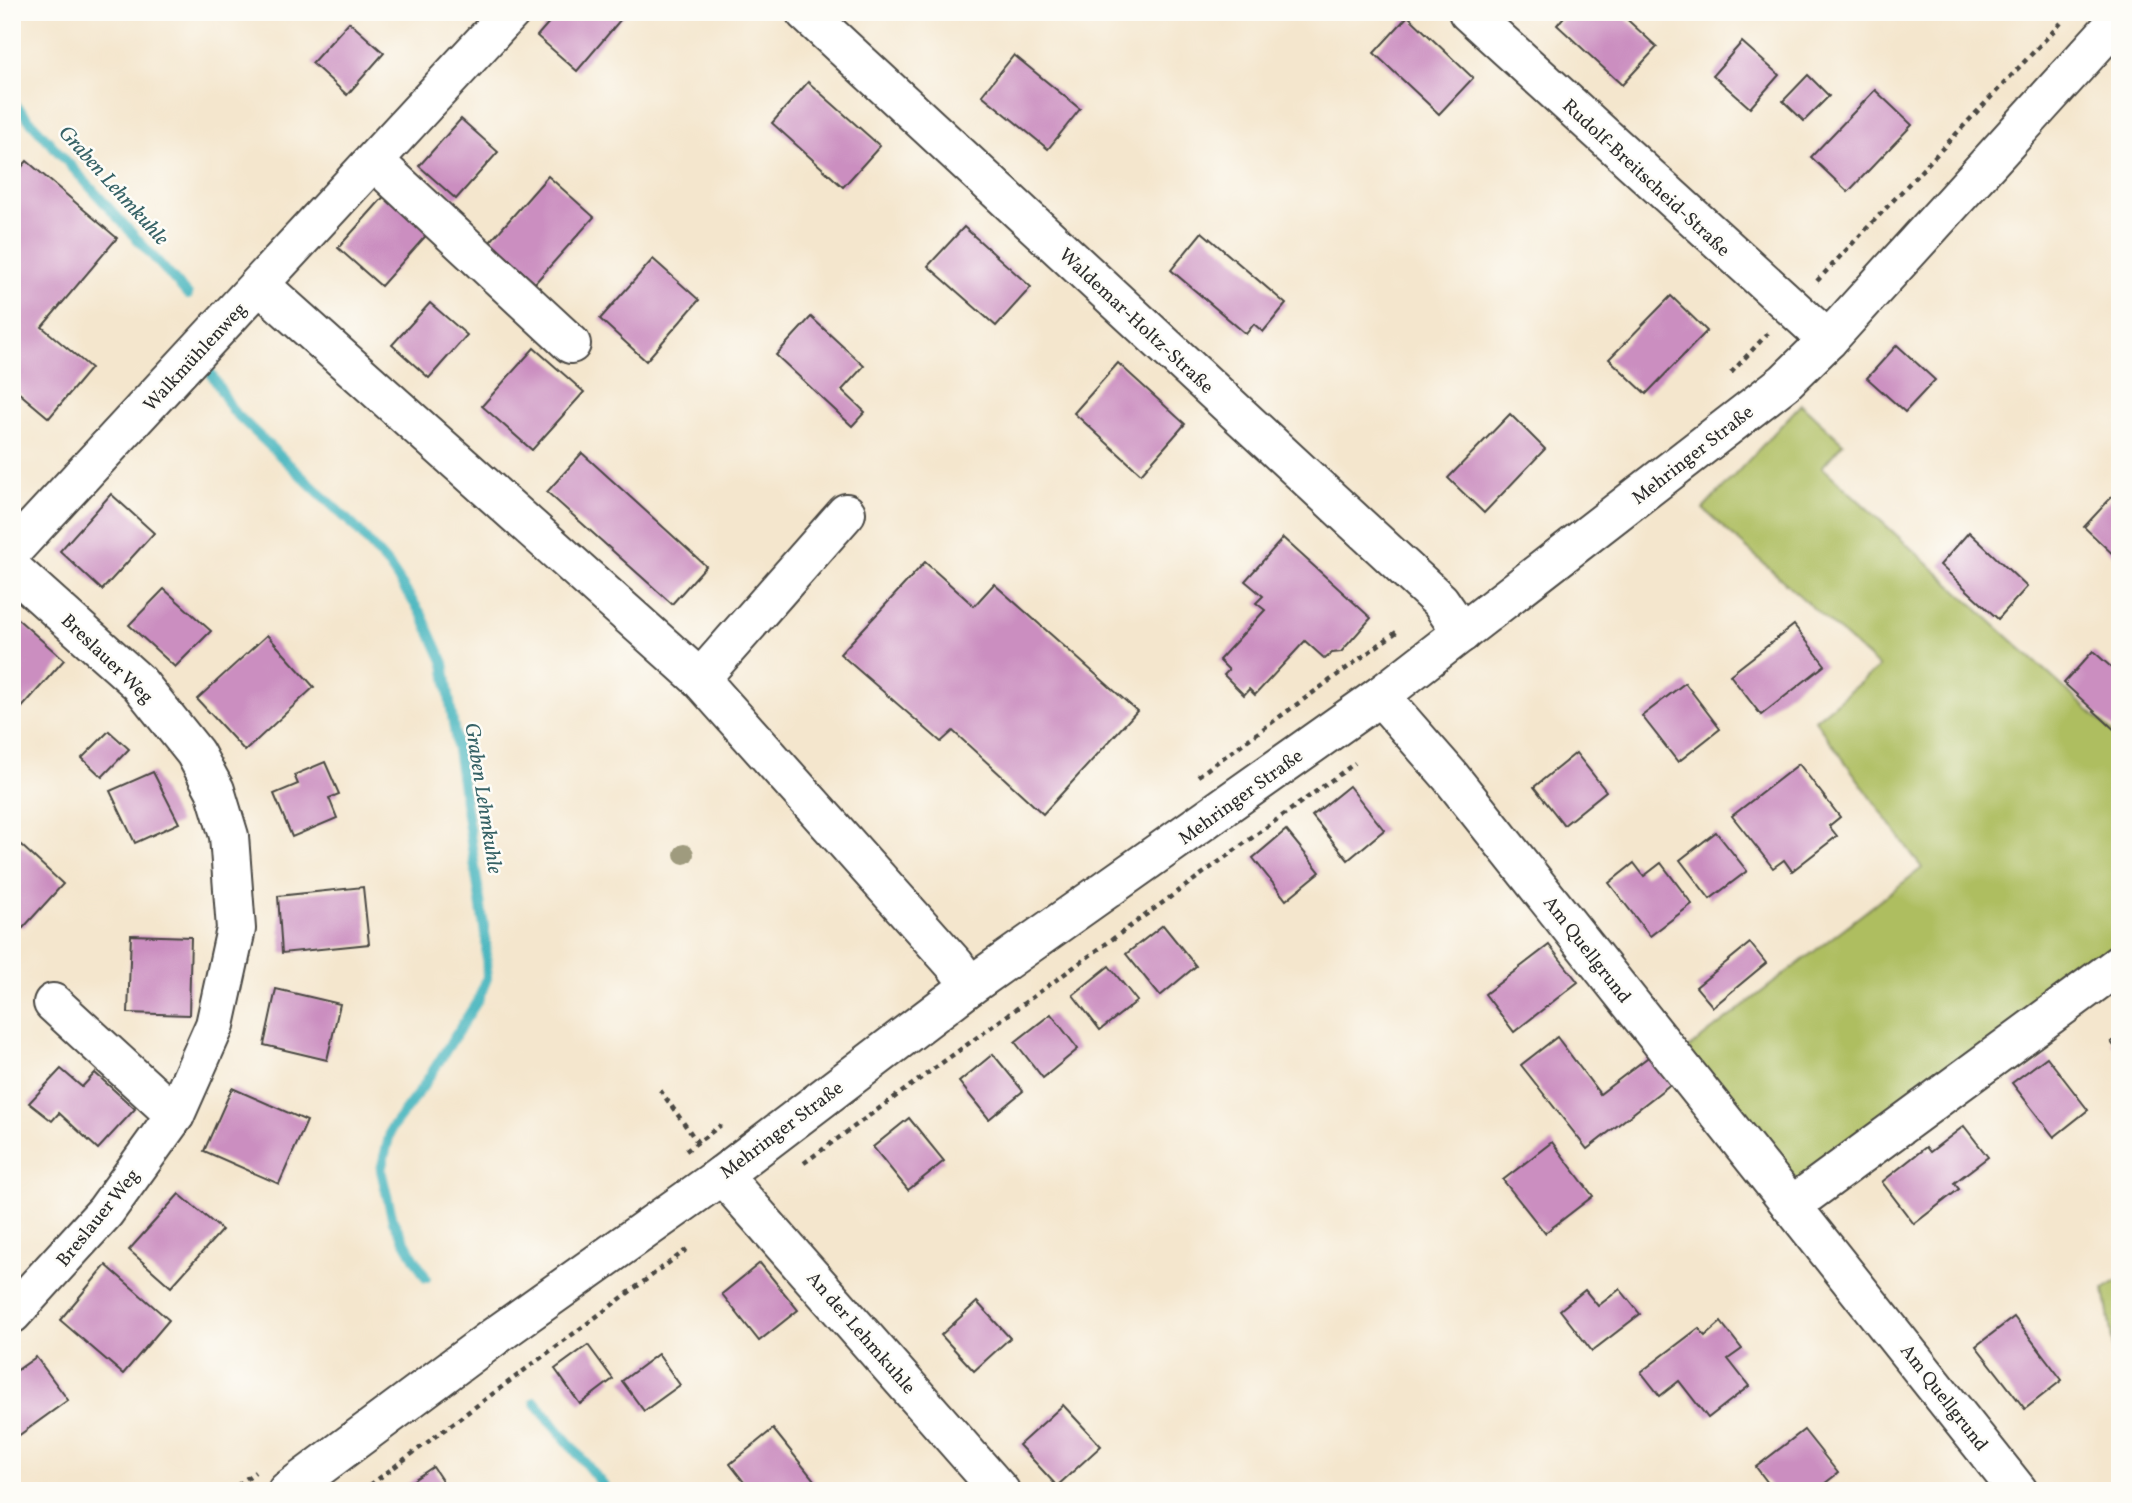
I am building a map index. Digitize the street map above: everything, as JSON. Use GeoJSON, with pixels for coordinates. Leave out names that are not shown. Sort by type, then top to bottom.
{"type":"FeatureCollection","features":[{"type":"Feature","properties":{"kind":"street","name":"Walkmühlenweg"},"geometry":{"type":"LineString","coordinates":[[18,529],[260,285],[511,12]]}},
{"type":"Feature","properties":{"kind":"street","name":"Waldemar-Holtz-Straße"},"geometry":{"type":"LineString","coordinates":[[805,12],[1440,601],[1462,633]]}},
{"type":"Feature","properties":{"kind":"street","name":"Rudolf-Breitscheid-Straße"},"geometry":{"type":"LineString","coordinates":[[1468,12],[1790,309],[1828,340]]}},
{"type":"Feature","properties":{"kind":"street","name":"Mehringer Straße"},"geometry":{"type":"LineString","coordinates":[[287,1491],[494,1337],[722,1175],[970,986],[1380,696],[1785,382],[1828,340],[2120,18]]}},
{"type":"Feature","properties":{"kind":"street"},"geometry":{"type":"LineString","coordinates":[[374,161],[571,344]]}},
{"type":"Feature","properties":{"kind":"street"},"geometry":{"type":"LineString","coordinates":[[260,285],[700,679],[955,965],[970,986]]}},
{"type":"Feature","properties":{"kind":"street"},"geometry":{"type":"LineString","coordinates":[[700,679],[846,513]]}},
{"type":"Feature","properties":{"kind":"street","name":"Breslauer Weg"},"geometry":{"type":"LineString","coordinates":[[12,569],[139,683],[195,753],[215,790],[229,836],[236,929],[215,1025],[174,1115],[105,1212],[12,1314]]}},
{"type":"Feature","properties":{"kind":"street","name":"Am Quellgrund"},"geometry":{"type":"LineString","coordinates":[[1380,696],[1458,786],[1791,1206],[1887,1322],[2018,1491]]}},
{"type":"Feature","properties":{"kind":"street"},"geometry":{"type":"LineString","coordinates":[[1791,1206],[2120,964]]}},
{"type":"Feature","properties":{"kind":"street"},"geometry":{"type":"LineString","coordinates":[[53,1003],[174,1115]]}},
{"type":"Feature","properties":{"kind":"street","name":"An der Lehmkuhle"},"geometry":{"type":"LineString","coordinates":[[722,1175],[1000,1491]]}},
{"type":"Feature","properties":{"kind":"path"},"geometry":{"type":"LineString","coordinates":[[1725,380],[2062,22]]}},
{"type":"Feature","properties":{"kind":"path"},"geometry":{"type":"LineString","coordinates":[[1296,704],[1440,601]]}},
{"type":"Feature","properties":{"kind":"path"},"geometry":{"type":"LineString","coordinates":[[803,1164],[1357,762]]}},
{"type":"Feature","properties":{"kind":"path"},"geometry":{"type":"LineString","coordinates":[[660,1090],[722,1175]]}},
{"type":"Feature","properties":{"kind":"path"},"geometry":{"type":"LineString","coordinates":[[362,1491],[694,1245]]}},
{"type":"Feature","properties":{"kind":"green space"},"geometry":{"type":"Polygon","coordinates":[[[1801,404],[1843,443],[1822,467],[2120,739],[2120,964],[1791,1206],[1675,1059],[1922,868],[1815,720],[1879,667],[1703,509],[1801,404]]]}},
{"type":"Feature","properties":{"kind":"green space"},"geometry":{"type":"Polygon","coordinates":[[[2120,1279],[2120,1373],[2117,1370],[2104,1289],[2120,1279]]]}},
{"type":"Feature","properties":{"kind":"building"},"geometry":{"type":"Polygon","coordinates":[[[558,12],[627,12],[577,71],[537,36],[558,12]]]}},
{"type":"Feature","properties":{"kind":"building"},"geometry":{"type":"Polygon","coordinates":[[[1568,12],[1619,12],[1657,47],[1622,85],[1557,25],[1568,12]]]}},
{"type":"Feature","properties":{"kind":"building"},"geometry":{"type":"Polygon","coordinates":[[[1408,16],[1473,78],[1439,114],[1374,53],[1408,16]]]}},
{"type":"Feature","properties":{"kind":"building"},"geometry":{"type":"Polygon","coordinates":[[[349,22],[384,53],[347,95],[312,63],[349,22]]]}},
{"type":"Feature","properties":{"kind":"building"},"geometry":{"type":"Polygon","coordinates":[[[1742,42],[1779,75],[1750,108],[1713,75],[1742,42]]]}},
{"type":"Feature","properties":{"kind":"building"},"geometry":{"type":"Polygon","coordinates":[[[1014,55],[1080,109],[1048,149],[982,95],[1014,55]]]}},
{"type":"Feature","properties":{"kind":"building"},"geometry":{"type":"Polygon","coordinates":[[[1808,75],[1829,96],[1804,121],[1783,101],[1808,75]]]}},
{"type":"Feature","properties":{"kind":"building"},"geometry":{"type":"Polygon","coordinates":[[[808,82],[880,146],[843,187],[772,123],[808,82]]]}},
{"type":"Feature","properties":{"kind":"building"},"geometry":{"type":"Polygon","coordinates":[[[1875,90],[1912,125],[1848,192],[1811,157],[1875,90]]]}},
{"type":"Feature","properties":{"kind":"building"},"geometry":{"type":"Polygon","coordinates":[[[461,119],[498,152],[456,199],[419,166],[461,119]]]}},
{"type":"Feature","properties":{"kind":"building"},"geometry":{"type":"Polygon","coordinates":[[[27,161],[117,238],[42,327],[91,368],[49,418],[12,387],[12,178],[27,161]]]}},
{"type":"Feature","properties":{"kind":"building"},"geometry":{"type":"Polygon","coordinates":[[[548,176],[594,217],[535,283],[490,242],[548,176]]]}},
{"type":"Feature","properties":{"kind":"building"},"geometry":{"type":"Polygon","coordinates":[[[387,193],[430,231],[381,286],[338,248],[387,193]]]}},
{"type":"Feature","properties":{"kind":"building"},"geometry":{"type":"Polygon","coordinates":[[[964,227],[1031,287],[996,326],[928,266],[964,227]]]}},
{"type":"Feature","properties":{"kind":"building"},"geometry":{"type":"Polygon","coordinates":[[[1202,232],[1286,304],[1263,332],[1254,324],[1246,334],[1171,270],[1202,232]]]}},
{"type":"Feature","properties":{"kind":"building"},"geometry":{"type":"Polygon","coordinates":[[[653,259],[699,300],[646,361],[600,319],[653,259]]]}},
{"type":"Feature","properties":{"kind":"building"},"geometry":{"type":"Polygon","coordinates":[[[1671,296],[1707,331],[1646,394],[1609,359],[1671,296]]]}},
{"type":"Feature","properties":{"kind":"building"},"geometry":{"type":"Polygon","coordinates":[[[430,303],[467,335],[429,378],[392,345],[430,303]]]}},
{"type":"Feature","properties":{"kind":"building"},"geometry":{"type":"Polygon","coordinates":[[[811,317],[864,366],[842,390],[865,412],[852,426],[776,355],[811,317]]]}},
{"type":"Feature","properties":{"kind":"building"},"geometry":{"type":"Polygon","coordinates":[[[1897,345],[1935,380],[1905,412],[1867,378],[1897,345]]]}},
{"type":"Feature","properties":{"kind":"building"},"geometry":{"type":"Polygon","coordinates":[[[534,348],[584,392],[532,450],[482,406],[534,348]]]}},
{"type":"Feature","properties":{"kind":"building"},"geometry":{"type":"Polygon","coordinates":[[[1118,363],[1185,424],[1141,474],[1074,413],[1118,363]]]}},
{"type":"Feature","properties":{"kind":"building"},"geometry":{"type":"Polygon","coordinates":[[[1510,414],[1545,449],[1484,513],[1448,478],[1510,414]]]}},
{"type":"Feature","properties":{"kind":"building"},"geometry":{"type":"Polygon","coordinates":[[[582,453],[706,566],[672,604],[547,492],[582,453]]]}},
{"type":"Feature","properties":{"kind":"building"},"geometry":{"type":"Polygon","coordinates":[[[2120,488],[2120,561],[2084,527],[2120,488]]]}},
{"type":"Feature","properties":{"kind":"building"},"geometry":{"type":"Polygon","coordinates":[[[111,494],[154,533],[102,590],[60,551],[111,494]]]}},
{"type":"Feature","properties":{"kind":"building"},"geometry":{"type":"Polygon","coordinates":[[[1969,532],[2027,587],[1998,619],[1940,565],[1969,532]]]}},
{"type":"Feature","properties":{"kind":"building"},"geometry":{"type":"Polygon","coordinates":[[[1283,538],[1371,618],[1341,652],[1332,653],[1325,659],[1305,641],[1255,695],[1249,689],[1244,695],[1224,675],[1229,670],[1219,660],[1265,610],[1256,603],[1263,596],[1245,581],[1283,538]]]}},
{"type":"Feature","properties":{"kind":"building"},"geometry":{"type":"Polygon","coordinates":[[[925,562],[974,606],[994,584],[1137,711],[1043,814],[953,731],[941,742],[840,654],[925,562]]]}},
{"type":"Feature","properties":{"kind":"building"},"geometry":{"type":"Polygon","coordinates":[[[164,589],[211,631],[175,667],[129,625],[164,589]]]}},
{"type":"Feature","properties":{"kind":"building"},"geometry":{"type":"Polygon","coordinates":[[[12,614],[64,660],[18,712],[12,707],[12,614]]]}},
{"type":"Feature","properties":{"kind":"building"},"geometry":{"type":"Polygon","coordinates":[[[1794,625],[1825,665],[1761,715],[1730,675],[1794,625]]]}},
{"type":"Feature","properties":{"kind":"building"},"geometry":{"type":"Polygon","coordinates":[[[267,635],[314,687],[245,751],[197,699],[267,635]]]}},
{"type":"Feature","properties":{"kind":"building"},"geometry":{"type":"Polygon","coordinates":[[[2093,651],[2120,675],[2120,735],[2064,683],[2093,651]]]}},
{"type":"Feature","properties":{"kind":"building"},"geometry":{"type":"Polygon","coordinates":[[[1685,683],[1720,729],[1678,762],[1642,716],[1685,683]]]}},
{"type":"Feature","properties":{"kind":"building"},"geometry":{"type":"Polygon","coordinates":[[[109,731],[129,749],[102,777],[82,758],[109,731]]]}},
{"type":"Feature","properties":{"kind":"building"},"geometry":{"type":"Polygon","coordinates":[[[1576,753],[1606,791],[1564,825],[1534,787],[1576,753]]]}},
{"type":"Feature","properties":{"kind":"building"},"geometry":{"type":"Polygon","coordinates":[[[325,762],[339,794],[329,798],[337,818],[292,837],[274,794],[298,784],[294,775],[325,762]]]}},
{"type":"Feature","properties":{"kind":"building"},"geometry":{"type":"Polygon","coordinates":[[[1799,764],[1840,817],[1829,826],[1837,836],[1792,871],[1784,860],[1773,868],[1732,816],[1799,764]]]}},
{"type":"Feature","properties":{"kind":"building"},"geometry":{"type":"Polygon","coordinates":[[[153,772],[179,823],[135,843],[110,791],[153,772]]]}},
{"type":"Feature","properties":{"kind":"building"},"geometry":{"type":"Polygon","coordinates":[[[1349,786],[1384,830],[1348,860],[1312,816],[1349,786]]]}},
{"type":"Feature","properties":{"kind":"building"},"geometry":{"type":"Polygon","coordinates":[[[1286,830],[1320,872],[1286,900],[1253,858],[1286,830]]]}},
{"type":"Feature","properties":{"kind":"building"},"geometry":{"type":"Polygon","coordinates":[[[1716,832],[1747,871],[1710,899],[1680,860],[1716,832]]]}},
{"type":"Feature","properties":{"kind":"building"},"geometry":{"type":"Polygon","coordinates":[[[21,845],[63,884],[23,928],[12,918],[12,855],[21,845]]]}},
{"type":"Feature","properties":{"kind":"building"},"geometry":{"type":"Polygon","coordinates":[[[1634,863],[1644,876],[1661,863],[1692,904],[1650,936],[1609,883],[1634,863]]]}},
{"type":"Feature","properties":{"kind":"building"},"geometry":{"type":"Polygon","coordinates":[[[363,887],[369,944],[282,953],[278,896],[363,887]]]}},
{"type":"Feature","properties":{"kind":"building"},"geometry":{"type":"Polygon","coordinates":[[[1163,925],[1196,966],[1160,996],[1126,954],[1163,925]]]}},
{"type":"Feature","properties":{"kind":"building"},"geometry":{"type":"Polygon","coordinates":[[[131,935],[191,937],[189,1015],[128,1013],[131,935]]]}},
{"type":"Feature","properties":{"kind":"building"},"geometry":{"type":"Polygon","coordinates":[[[1750,943],[1766,963],[1713,1007],[1696,987],[1750,943]]]}},
{"type":"Feature","properties":{"kind":"building"},"geometry":{"type":"Polygon","coordinates":[[[1549,945],[1578,982],[1514,1032],[1485,994],[1549,945]]]}},
{"type":"Feature","properties":{"kind":"building"},"geometry":{"type":"Polygon","coordinates":[[[1109,966],[1137,1001],[1100,1030],[1073,995],[1109,966]]]}},
{"type":"Feature","properties":{"kind":"building"},"geometry":{"type":"Polygon","coordinates":[[[276,989],[340,1004],[327,1060],[264,1045],[276,989]]]}},
{"type":"Feature","properties":{"kind":"building"},"geometry":{"type":"Polygon","coordinates":[[[1051,1014],[1078,1049],[1043,1078],[1015,1042],[1051,1014]]]}},
{"type":"Feature","properties":{"kind":"building"},"geometry":{"type":"Polygon","coordinates":[[[2120,1036],[2120,1054],[2111,1042],[2120,1036]]]}},
{"type":"Feature","properties":{"kind":"building"},"geometry":{"type":"Polygon","coordinates":[[[1557,1037],[1600,1094],[1651,1055],[1672,1083],[1587,1149],[1521,1065],[1557,1037]]]}},
{"type":"Feature","properties":{"kind":"building"},"geometry":{"type":"Polygon","coordinates":[[[993,1054],[1023,1091],[989,1119],[959,1082],[993,1054]]]}},
{"type":"Feature","properties":{"kind":"building"},"geometry":{"type":"Polygon","coordinates":[[[2047,1057],[2088,1110],[2054,1137],[2012,1083],[2047,1057]]]}},
{"type":"Feature","properties":{"kind":"building"},"geometry":{"type":"Polygon","coordinates":[[[61,1069],[82,1087],[95,1073],[135,1109],[98,1149],[59,1113],[52,1121],[29,1103],[61,1069]]]}},
{"type":"Feature","properties":{"kind":"building"},"geometry":{"type":"Polygon","coordinates":[[[232,1088],[307,1121],[279,1184],[204,1151],[232,1088]]]}},
{"type":"Feature","properties":{"kind":"building"},"geometry":{"type":"Polygon","coordinates":[[[909,1118],[944,1161],[908,1190],[873,1147],[909,1118]]]}},
{"type":"Feature","properties":{"kind":"building"},"geometry":{"type":"Polygon","coordinates":[[[1964,1126],[1988,1157],[1954,1183],[1959,1189],[1914,1224],[1882,1182],[1926,1147],[1930,1152],[1964,1126]]]}},
{"type":"Feature","properties":{"kind":"building"},"geometry":{"type":"Polygon","coordinates":[[[1552,1142],[1593,1196],[1545,1233],[1503,1180],[1552,1142]]]}},
{"type":"Feature","properties":{"kind":"building"},"geometry":{"type":"Polygon","coordinates":[[[179,1194],[222,1230],[171,1287],[129,1250],[179,1194]]]}},
{"type":"Feature","properties":{"kind":"building"},"geometry":{"type":"Polygon","coordinates":[[[760,1263],[798,1310],[759,1341],[722,1294],[760,1263]]]}},
{"type":"Feature","properties":{"kind":"building"},"geometry":{"type":"Polygon","coordinates":[[[106,1265],[169,1320],[123,1374],[60,1320],[106,1265]]]}},
{"type":"Feature","properties":{"kind":"building"},"geometry":{"type":"Polygon","coordinates":[[[1620,1289],[1640,1314],[1592,1351],[1560,1310],[1585,1290],[1598,1306],[1620,1289]]]}},
{"type":"Feature","properties":{"kind":"building"},"geometry":{"type":"Polygon","coordinates":[[[977,1302],[1010,1338],[974,1371],[941,1335],[977,1302]]]}},
{"type":"Feature","properties":{"kind":"building"},"geometry":{"type":"Polygon","coordinates":[[[2014,1317],[2062,1380],[2025,1409],[1976,1346],[2014,1317]]]}},
{"type":"Feature","properties":{"kind":"building"},"geometry":{"type":"Polygon","coordinates":[[[1721,1322],[1742,1349],[1728,1359],[1749,1386],[1708,1418],[1679,1381],[1660,1396],[1641,1372],[1699,1328],[1705,1336],[1721,1322]]]}},
{"type":"Feature","properties":{"kind":"building"},"geometry":{"type":"Polygon","coordinates":[[[588,1345],[613,1379],[580,1404],[555,1369],[588,1345]]]}},
{"type":"Feature","properties":{"kind":"building"},"geometry":{"type":"Polygon","coordinates":[[[658,1354],[680,1385],[644,1411],[622,1381],[658,1354]]]}},
{"type":"Feature","properties":{"kind":"building"},"geometry":{"type":"Polygon","coordinates":[[[36,1357],[68,1400],[18,1436],[12,1428],[12,1374],[36,1357]]]}},
{"type":"Feature","properties":{"kind":"building"},"geometry":{"type":"Polygon","coordinates":[[[1063,1405],[1101,1446],[1057,1486],[1019,1445],[1063,1405]]]}},
{"type":"Feature","properties":{"kind":"building"},"geometry":{"type":"Polygon","coordinates":[[[773,1429],[814,1480],[800,1491],[751,1491],[730,1464],[773,1429]]]}},
{"type":"Feature","properties":{"kind":"building"},"geometry":{"type":"Polygon","coordinates":[[[1804,1430],[1838,1473],[1815,1491],[1774,1491],[1756,1467],[1804,1430]]]}},
{"type":"Feature","properties":{"kind":"building"},"geometry":{"type":"Polygon","coordinates":[[[433,1467],[449,1491],[397,1491],[433,1467]]]}},
{"type":"Feature","properties":{"kind":"waterway","name":"Graben Lehmkuhle"},"geometry":{"type":"LineString","coordinates":[[12,101],[188,295]]}},
{"type":"Feature","properties":{"kind":"waterway","name":"Graben Lehmkuhle"},"geometry":{"type":"LineString","coordinates":[[209,370],[233,411],[355,527],[390,567],[422,615],[444,663],[486,940],[487,978],[478,1000],[422,1088],[391,1129],[381,1170],[393,1221],[426,1278]]}},
{"type":"Feature","properties":{"kind":"waterway","name":"Graben Lehmkuhle"},"geometry":{"type":"LineString","coordinates":[[535,1402],[608,1491]]}}]}
